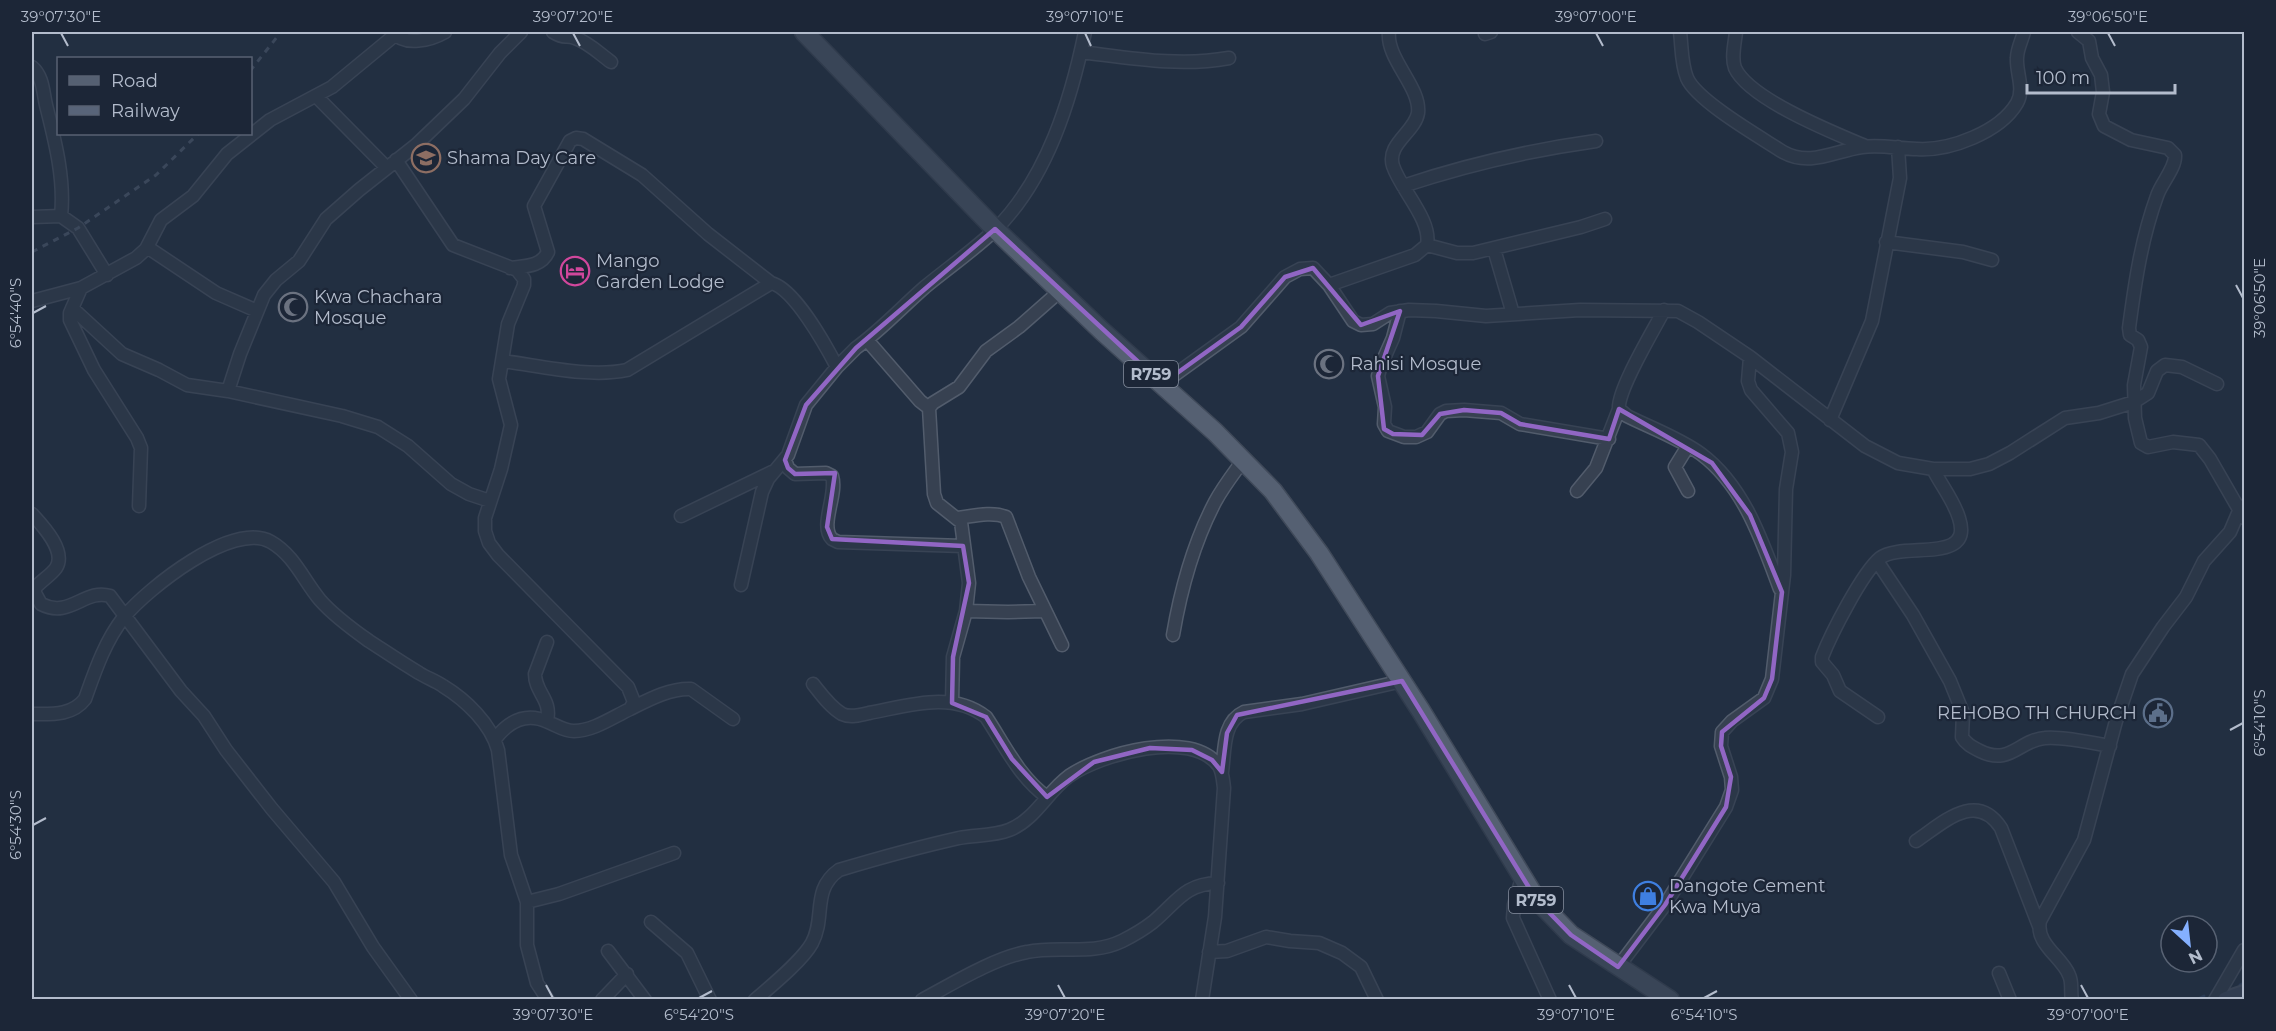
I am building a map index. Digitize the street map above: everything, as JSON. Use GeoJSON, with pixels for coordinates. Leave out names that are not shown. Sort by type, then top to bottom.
{"type":"FeatureCollection","features":[{"type":"Feature","properties":{"kind":"main road","name":"R759"},"geometry":{"type":"LineString","coordinates":[[804,32],[995,230],[1244,459],[1273,491],[1304,532],[1402,681],[1536,899],[1555,921],[1586,945],[1670,999]]}},
{"type":"Feature","properties":{"kind":"main road"},"geometry":{"type":"LineString","coordinates":[[2226,999],[2244,994]]}},
{"type":"Feature","properties":{"kind":"street"},"geometry":{"type":"LineString","coordinates":[[252,134],[270,120],[332,87],[394,33],[409,40],[430,39],[445,32]]}},
{"type":"Feature","properties":{"kind":"street"},"geometry":{"type":"LineString","coordinates":[[228,391],[264,294],[276,280],[299,261],[327,219],[359,190],[416,145],[464,99],[500,52],[521,32]]}},
{"type":"Feature","properties":{"kind":"street"},"geometry":{"type":"LineString","coordinates":[[553,32],[561,37],[574,37],[582,41],[611,62]]}},
{"type":"Feature","properties":{"kind":"street"},"geometry":{"type":"LineString","coordinates":[[681,516],[772,472],[785,460],[806,405],[837,367],[912,299],[995,230],[1023,196],[1046,155],[1062,113],[1085,32]]}},
{"type":"Feature","properties":{"kind":"street"},"geometry":{"type":"LineString","coordinates":[[1389,32],[1391,47],[1413,94],[1418,113],[1393,154],[1394,167],[1427,231],[1427,245]]}},
{"type":"Feature","properties":{"kind":"street"},"geometry":{"type":"LineString","coordinates":[[1680,32],[1683,68],[1694,89],[1715,108],[1783,152],[1794,158],[1808,159],[1865,146],[1933,149],[1991,129],[2019,101],[2021,92],[2016,60],[2024,32]]}},
{"type":"Feature","properties":{"kind":"street"},"geometry":{"type":"LineString","coordinates":[[1736,32],[1733,60],[1735,68],[1748,83],[1773,102],[1801,118],[1865,146]]}},
{"type":"Feature","properties":{"kind":"street"},"geometry":{"type":"LineString","coordinates":[[2039,926],[2084,840],[2124,693],[2132,674],[2186,597],[2204,561],[2230,532],[2243,511],[2199,445],[2173,442],[2148,447],[2142,444],[2135,418],[2134,402],[2135,376],[2140,347],[2138,340],[2130,335],[2129,330],[2141,248],[2162,182],[2173,168],[2175,155],[2168,148],[2131,140],[2103,126],[2098,114],[2103,92],[2101,75],[2092,58],[2089,41],[2078,32]]}},
{"type":"Feature","properties":{"kind":"street"},"geometry":{"type":"LineString","coordinates":[[1081,52],[1177,63],[1229,58]]}},
{"type":"Feature","properties":{"kind":"street"},"geometry":{"type":"LineString","coordinates":[[32,67],[40,77],[56,138],[61,186],[61,216]]}},
{"type":"Feature","properties":{"kind":"street"},"geometry":{"type":"LineString","coordinates":[[317,97],[392,164],[453,245],[521,273],[524,285],[508,324],[499,379],[511,425],[485,524],[489,543],[583,643],[628,687],[634,702],[630,709]]}},
{"type":"Feature","properties":{"kind":"street"},"geometry":{"type":"LineString","coordinates":[[32,300],[81,288],[136,258],[147,247],[160,220],[193,196],[227,154],[251,135]]}},
{"type":"Feature","properties":{"kind":"street"},"geometry":{"type":"LineString","coordinates":[[510,267],[537,264],[544,260],[548,252],[534,206],[570,141],[576,138],[583,139],[642,175],[708,234],[771,283],[777,285],[791,298],[820,337],[837,367]]}},
{"type":"Feature","properties":{"kind":"street"},"geometry":{"type":"LineString","coordinates":[[1403,186],[1488,161],[1548,148],[1596,141]]}},
{"type":"Feature","properties":{"kind":"street"},"geometry":{"type":"LineString","coordinates":[[1830,420],[1872,321],[1900,178],[1898,147]]}},
{"type":"Feature","properties":{"kind":"street"},"geometry":{"type":"LineString","coordinates":[[32,217],[61,216],[78,228],[107,275]]}},
{"type":"Feature","properties":{"kind":"street"},"geometry":{"type":"LineString","coordinates":[[1427,245],[1457,254],[1494,249],[1605,219]]}},
{"type":"Feature","properties":{"kind":"street"},"geometry":{"type":"LineString","coordinates":[[1886,242],[1955,251],[1992,260]]}},
{"type":"Feature","properties":{"kind":"street"},"geometry":{"type":"LineString","coordinates":[[1329,285],[1415,255],[1427,245]]}},
{"type":"Feature","properties":{"kind":"street"},"geometry":{"type":"LineString","coordinates":[[147,247],[216,293],[257,311]]}},
{"type":"Feature","properties":{"kind":"street"},"geometry":{"type":"LineString","coordinates":[[1494,249],[1513,314]]}},
{"type":"Feature","properties":{"kind":"street"},"geometry":{"type":"LineString","coordinates":[[1162,384],[1241,327],[1285,277],[1300,269],[1312,268],[1329,285],[1353,321],[1361,325],[1373,324],[1382,317],[1400,311],[1436,311],[1486,316],[1678,311],[1750,357],[1830,420],[1882,456],[1898,463],[1933,470],[1970,469],[1989,464],[2065,418],[2099,413],[2134,402],[2148,393],[2157,371],[2165,366],[2182,367],[2217,384]]}},
{"type":"Feature","properties":{"kind":"street"},"geometry":{"type":"LineString","coordinates":[[503,361],[593,372],[627,370],[771,283]]}},
{"type":"Feature","properties":{"kind":"street"},"geometry":{"type":"LineString","coordinates":[[81,288],[70,320],[81,346],[141,448],[139,507]]}},
{"type":"Feature","properties":{"kind":"street"},"geometry":{"type":"LineString","coordinates":[[952,704],[953,657],[966,611],[969,583],[962,526],[958,518],[937,503],[934,494],[929,408],[933,403],[959,387],[986,351],[1019,327],[1059,291]]}},
{"type":"Feature","properties":{"kind":"street"},"geometry":{"type":"LineString","coordinates":[[72,309],[122,354],[159,370],[187,386],[228,391],[342,416],[378,427],[408,446],[430,468],[451,484],[469,494],[490,501]]}},
{"type":"Feature","properties":{"kind":"street"},"geometry":{"type":"LineString","coordinates":[[1576,491],[1596,468],[1609,439],[1619,409],[1620,398],[1664,310]]}},
{"type":"Feature","properties":{"kind":"street"},"geometry":{"type":"LineString","coordinates":[[1400,311],[1393,338],[1378,376],[1385,407],[1384,424],[1388,431],[1404,437],[1416,437],[1427,432],[1440,414],[1446,411],[1464,410],[1500,413],[1520,424],[1609,439]]}},
{"type":"Feature","properties":{"kind":"street"},"geometry":{"type":"LineString","coordinates":[[867,340],[920,401],[929,408]]}},
{"type":"Feature","properties":{"kind":"street"},"geometry":{"type":"LineString","coordinates":[[1618,967],[1665,905],[1726,807],[1732,790],[1731,777],[1721,746],[1724,729],[1758,704],[1770,689],[1782,592],[1785,504],[1792,445],[1784,426],[1750,390],[1748,381],[1750,357]]}},
{"type":"Feature","properties":{"kind":"street"},"geometry":{"type":"LineString","coordinates":[[1619,409],[1627,416],[1688,446],[1712,463],[1738,496],[1763,544],[1782,592]]}},
{"type":"Feature","properties":{"kind":"street"},"geometry":{"type":"LineString","coordinates":[[1688,446],[1675,466],[1688,491]]}},
{"type":"Feature","properties":{"kind":"street"},"geometry":{"type":"LineString","coordinates":[[1173,635],[1180,591],[1193,551],[1216,500],[1244,459]]}},
{"type":"Feature","properties":{"kind":"street"},"geometry":{"type":"LineString","coordinates":[[785,460],[788,468],[795,474],[826,473],[832,476],[833,485],[827,527],[832,539],[838,542],[963,546]]}},
{"type":"Feature","properties":{"kind":"street"},"geometry":{"type":"LineString","coordinates":[[1878,717],[1840,691],[1833,675],[1822,660],[1839,621],[1877,561],[1892,553],[1941,549],[1958,542],[1961,534],[1959,517],[1933,470]]}},
{"type":"Feature","properties":{"kind":"street"},"geometry":{"type":"LineString","coordinates":[[741,585],[762,492],[772,472]]}},
{"type":"Feature","properties":{"kind":"street"},"geometry":{"type":"LineString","coordinates":[[32,514],[52,538],[59,557],[56,568],[35,588],[41,604],[57,609],[69,607],[97,595],[110,596],[181,691],[204,716],[226,750],[272,809],[334,882],[373,947],[411,999]]}},
{"type":"Feature","properties":{"kind":"street"},"geometry":{"type":"LineString","coordinates":[[958,518],[981,515],[1004,515],[1006,517],[1044,611],[1062,645]]}},
{"type":"Feature","properties":{"kind":"street"},"geometry":{"type":"LineString","coordinates":[[32,714],[69,712],[80,706],[109,640],[125,616],[182,566],[208,550],[248,539],[268,540],[285,553],[311,589],[332,612],[371,642],[451,691],[481,720],[495,739],[511,855],[527,902],[527,945],[537,983],[549,999]]}},
{"type":"Feature","properties":{"kind":"street"},"geometry":{"type":"LineString","coordinates":[[1877,561],[1913,615],[1950,681],[1963,713],[1962,737],[1971,747],[1989,755],[2005,755],[2034,740],[2046,737],[2110,746]]}},
{"type":"Feature","properties":{"kind":"street"},"geometry":{"type":"LineString","coordinates":[[966,611],[1044,611]]}},
{"type":"Feature","properties":{"kind":"street"},"geometry":{"type":"LineString","coordinates":[[547,642],[535,674],[535,680],[548,704],[547,721]]}},
{"type":"Feature","properties":{"kind":"street"},"geometry":{"type":"LineString","coordinates":[[1202,999],[1218,883],[1224,788],[1222,772],[1230,722],[1244,712],[1302,704],[1402,681]]}},
{"type":"Feature","properties":{"kind":"street"},"geometry":{"type":"LineString","coordinates":[[813,684],[835,709],[844,715],[860,715],[922,701],[952,704],[977,710],[986,717],[1012,759],[1035,788],[1047,797]]}},
{"type":"Feature","properties":{"kind":"street"},"geometry":{"type":"LineString","coordinates":[[495,739],[510,723],[519,719],[535,718],[566,730],[584,730],[683,688],[691,689],[733,719]]}},
{"type":"Feature","properties":{"kind":"street"},"geometry":{"type":"LineString","coordinates":[[755,999],[786,972],[812,943],[818,924],[824,886],[829,878],[839,870],[960,838],[1005,832],[1026,821],[1070,775],[1094,762],[1124,753],[1170,747],[1192,750],[1212,760],[1222,772]]}},
{"type":"Feature","properties":{"kind":"street"},"geometry":{"type":"LineString","coordinates":[[1916,841],[1944,822],[1971,809],[1979,809],[1993,816],[2001,828],[2049,949],[2069,974],[2072,999]]}},
{"type":"Feature","properties":{"kind":"street"},"geometry":{"type":"LineString","coordinates":[[527,902],[559,894],[674,853]]}},
{"type":"Feature","properties":{"kind":"street"},"geometry":{"type":"LineString","coordinates":[[1522,878],[1514,905],[1514,918],[1550,999]]}},
{"type":"Feature","properties":{"kind":"street"},"geometry":{"type":"LineString","coordinates":[[922,999],[998,962],[1025,952],[1046,949],[1078,951],[1100,949],[1121,942],[1153,922],[1181,894],[1204,884],[1218,883]]}},
{"type":"Feature","properties":{"kind":"street"},"geometry":{"type":"LineString","coordinates":[[651,922],[687,953],[710,999]]}},
{"type":"Feature","properties":{"kind":"street"},"geometry":{"type":"LineString","coordinates":[[1209,952],[1227,951],[1266,937],[1290,942],[1319,943],[1342,953],[1361,967],[1377,999]]}},
{"type":"Feature","properties":{"kind":"street"},"geometry":{"type":"LineString","coordinates":[[2215,999],[2244,950]]}},
{"type":"Feature","properties":{"kind":"street"},"geometry":{"type":"LineString","coordinates":[[608,951],[645,999]]}},
{"type":"Feature","properties":{"kind":"street"},"geometry":{"type":"LineString","coordinates":[[1999,973],[2010,999]]}},
{"type":"Feature","properties":{"kind":"street"},"geometry":{"type":"LineString","coordinates":[[602,999],[627,974]]}},
{"type":"Feature","properties":{"kind":"highlighted area"},"geometry":{"type":"Polygon","coordinates":[[[995,229],[1162,384],[1241,327],[1285,277],[1313,268],[1361,325],[1400,311],[1378,376],[1384,429],[1393,434],[1422,435],[1440,414],[1464,410],[1501,413],[1520,424],[1609,439],[1619,409],[1712,463],[1750,515],[1782,592],[1772,679],[1764,698],[1722,732],[1721,746],[1731,777],[1726,807],[1665,905],[1618,967],[1571,935],[1536,899],[1402,681],[1237,715],[1227,733],[1222,772],[1212,760],[1192,750],[1150,748],[1094,762],[1047,797],[1012,759],[986,717],[952,703],[953,657],[969,583],[963,546],[832,539],[827,527],[835,473],[795,474],[788,468],[785,460],[806,405],[856,348],[995,229]]]}},
{"type":"Feature","properties":{"kind":"waterway"},"geometry":{"type":"LineString","coordinates":[[2240,985],[2244,983]]}},
{"type":"Feature","properties":{"kind":"waterway"},"geometry":{"type":"LineString","coordinates":[[2196,1000],[2204,996]]}},
{"type":"Feature","properties":{"kind":"railway"},"geometry":{"type":"LineString","coordinates":[[252,68],[281,32]]}},
{"type":"Feature","properties":{"kind":"railway"},"geometry":{"type":"LineString","coordinates":[[32,252],[78,228],[156,175],[197,135]]}},
{"type":"Feature","properties":{"kind":"place","name":"Shama Day Care"},"geometry":{"type":"Point","coordinates":[426,158]}},
{"type":"Feature","properties":{"kind":"place","name":"Mango Garden Lodge"},"geometry":{"type":"Point","coordinates":[575,271]}},
{"type":"Feature","properties":{"kind":"place","name":"Kwa Chachara Mosque"},"geometry":{"type":"Point","coordinates":[293,307]}},
{"type":"Feature","properties":{"kind":"place","name":"Rahisi Mosque"},"geometry":{"type":"Point","coordinates":[1329,364]}},
{"type":"Feature","properties":{"kind":"place","name":"REHOBO TH CHURCH"},"geometry":{"type":"Point","coordinates":[2158,713]}},
{"type":"Feature","properties":{"kind":"place","name":"Dangote Cement Kwa Muya"},"geometry":{"type":"Point","coordinates":[1648,896]}}]}
